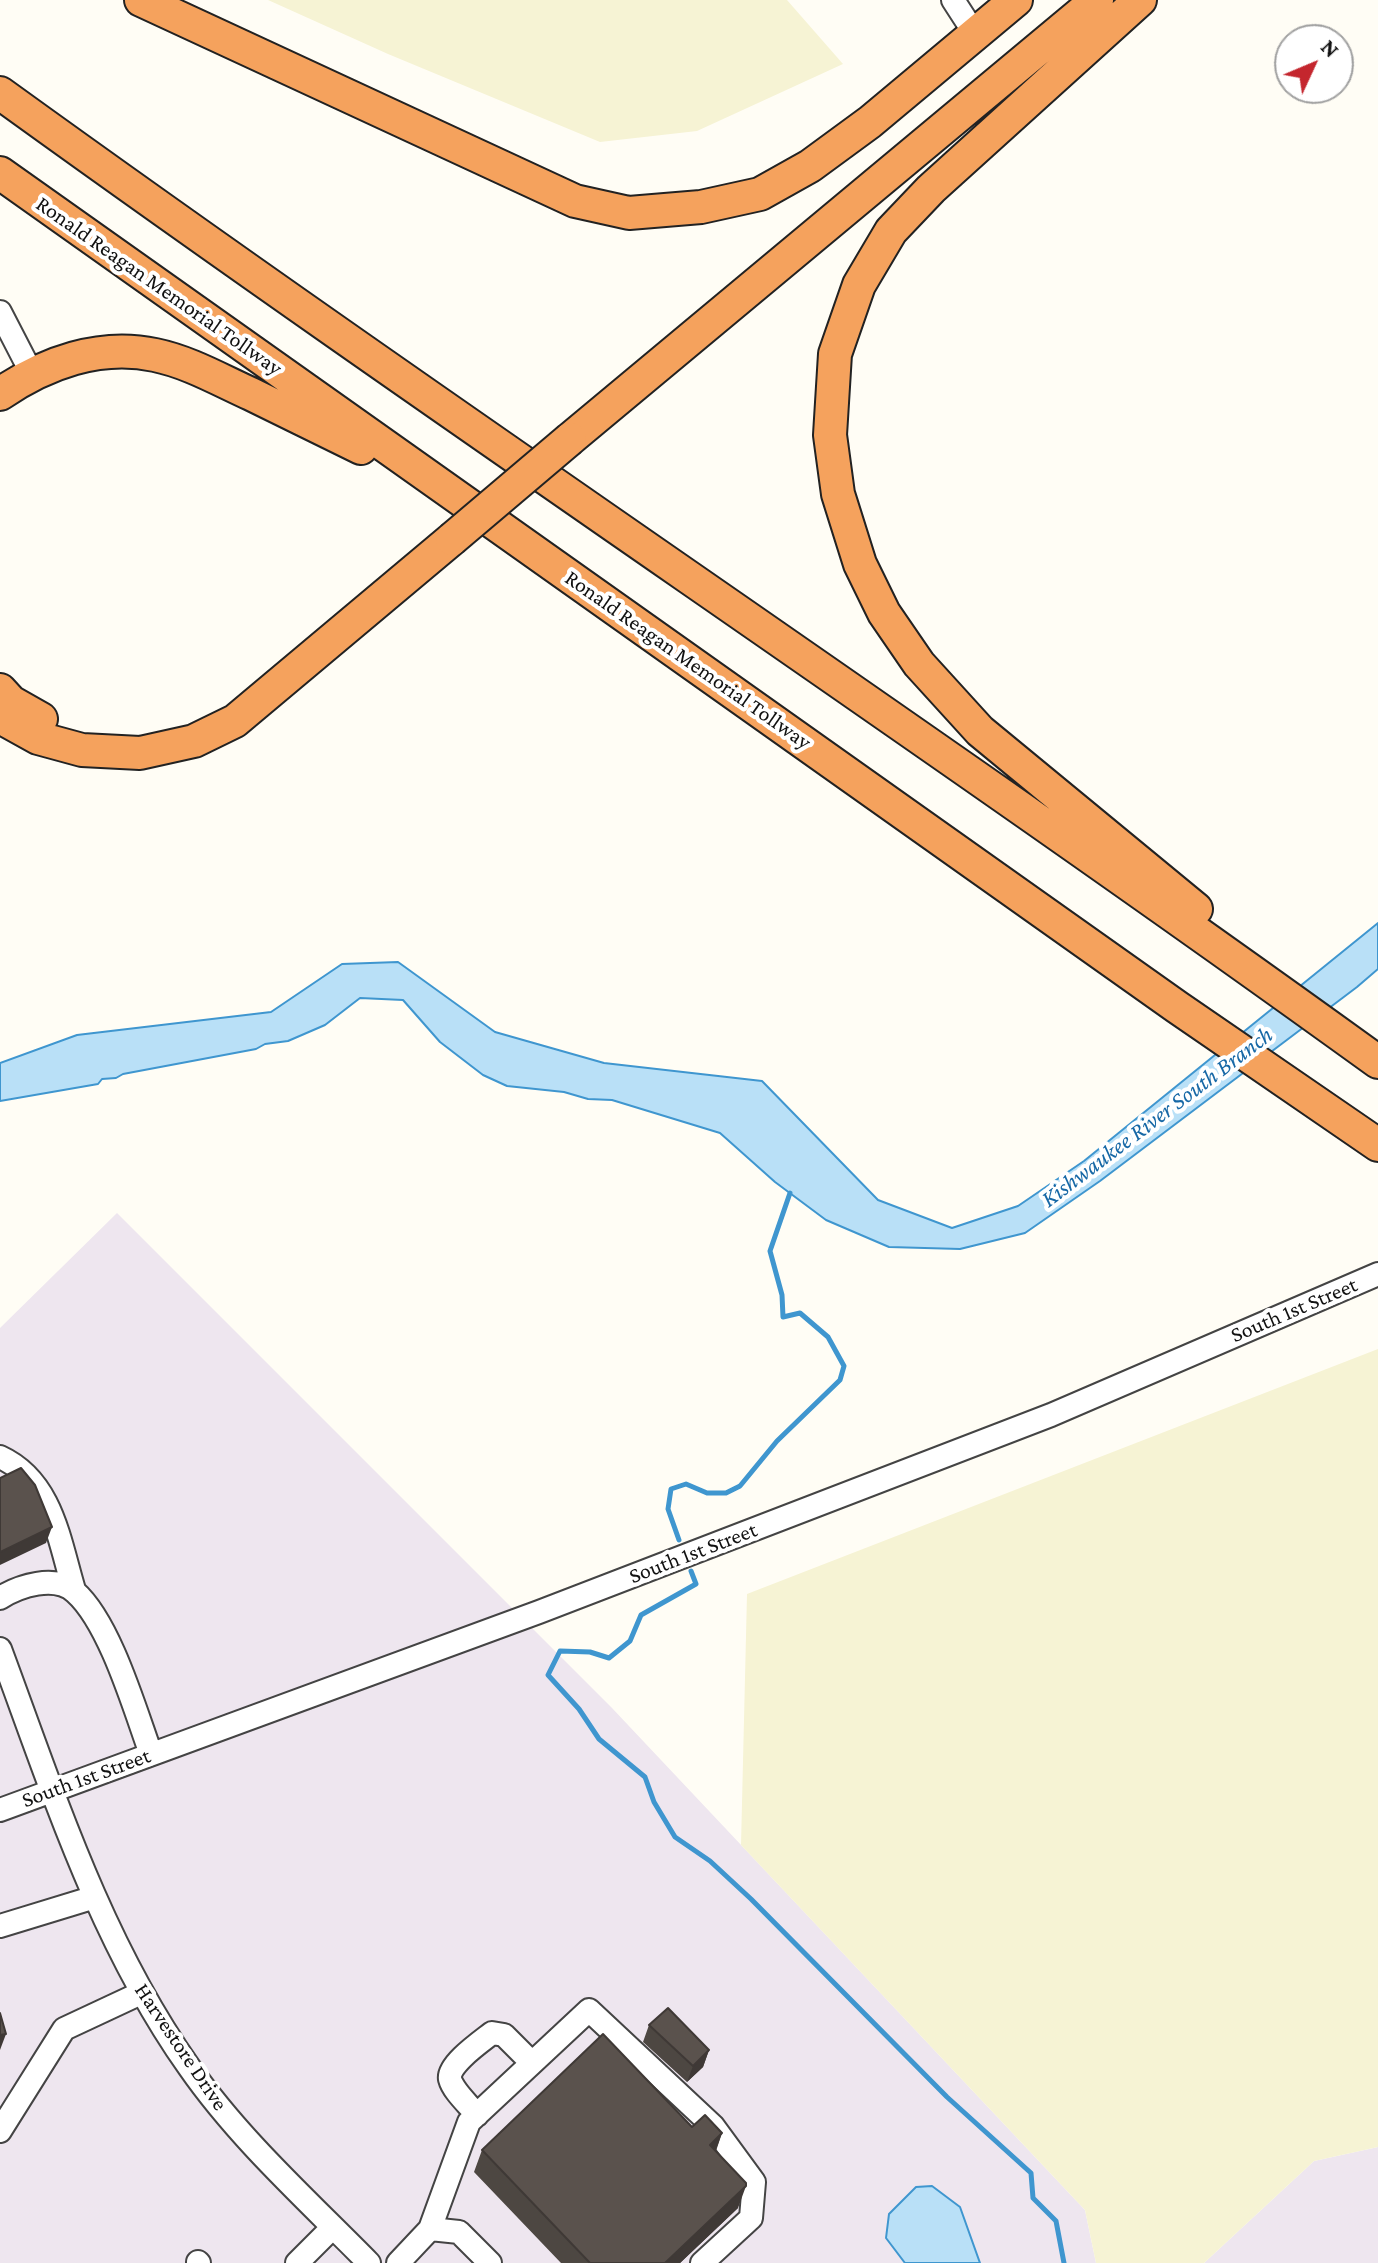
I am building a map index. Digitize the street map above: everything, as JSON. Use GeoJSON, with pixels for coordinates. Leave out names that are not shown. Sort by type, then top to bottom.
{"type":"FeatureCollection","features":[{"type":"Feature","properties":{"kind":"highway"},"geometry":{"type":"LineString","coordinates":[[141,0],[575,201],[629,213],[701,207],[760,194],[810,166],[870,122],[1016,0]]}},
{"type":"Feature","properties":{"kind":"highway"},"geometry":{"type":"LineString","coordinates":[[564,436],[1064,0]]}},
{"type":"Feature","properties":{"kind":"highway"},"geometry":{"type":"LineString","coordinates":[[0,717],[38,738],[82,750],[140,753],[194,741],[235,721],[446,535],[564,436],[1097,0]]}},
{"type":"Feature","properties":{"kind":"highway"},"geometry":{"type":"LineString","coordinates":[[1140,0],[931,189],[891,231],[859,285],[835,354],[830,435],[838,494],[860,564],[884,613],[919,664],[980,731],[1217,926],[1256,970]]}},
{"type":"Feature","properties":{"kind":"highway"},"geometry":{"type":"LineString","coordinates":[[0,93],[234,262],[1256,970],[1297,1004],[1378,1062]]}},
{"type":"Feature","properties":{"kind":"highway","name":"Ronald Reagan Memorial Tollway"},"geometry":{"type":"LineString","coordinates":[[0,173],[1177,1007],[1378,1145]]}},
{"type":"Feature","properties":{"kind":"highway"},"geometry":{"type":"LineString","coordinates":[[0,394],[32,374],[60,362],[91,354],[154,354],[218,378],[440,485]]}},
{"type":"Feature","properties":{"kind":"highway"},"geometry":{"type":"LineString","coordinates":[[0,690],[11,702],[51,725],[103,737],[155,734],[205,718],[252,688],[446,535]]}},
{"type":"Feature","properties":{"kind":"street"},"geometry":{"type":"LineString","coordinates":[[953,0],[975,34]]}},
{"type":"Feature","properties":{"kind":"street"},"geometry":{"type":"LineString","coordinates":[[0,312],[32,374]]}},
{"type":"Feature","properties":{"kind":"street","name":"South 1st Street"},"geometry":{"type":"LineString","coordinates":[[0,1810],[539,1612],[1037,1421],[1378,1274]]}},
{"type":"Feature","properties":{"kind":"street"},"geometry":{"type":"LineString","coordinates":[[0,1457],[20,1466],[42,1492],[74,1590],[94,1616],[119,1665],[151,1754]]}},
{"type":"Feature","properties":{"kind":"street"},"geometry":{"type":"LineString","coordinates":[[0,1598],[18,1587],[38,1584],[54,1583],[74,1590]]}},
{"type":"Feature","properties":{"kind":"street","name":"Harvestore Drive"},"geometry":{"type":"LineString","coordinates":[[0,1649],[95,1897],[141,1993],[191,2070],[218,2105],[369,2263]]}},
{"type":"Feature","properties":{"kind":"street"},"geometry":{"type":"LineString","coordinates":[[0,1926],[95,1897]]}},
{"type":"Feature","properties":{"kind":"street"},"geometry":{"type":"LineString","coordinates":[[0,2131],[64,2029],[141,1993]]}},
{"type":"Feature","properties":{"kind":"street"},"geometry":{"type":"LineString","coordinates":[[398,2263],[430,2229],[469,2122],[589,2010],[713,2126],[754,2182],[751,2218],[702,2263]]}},
{"type":"Feature","properties":{"kind":"street"},"geometry":{"type":"LineString","coordinates":[[477,2115],[451,2082],[450,2074],[456,2064],[492,2033],[504,2035],[532,2063]]}},
{"type":"Feature","properties":{"kind":"street"},"geometry":{"type":"LineString","coordinates":[[297,2263],[333,2227]]}},
{"type":"Feature","properties":{"kind":"street"},"geometry":{"type":"LineString","coordinates":[[430,2229],[459,2232],[490,2263]]}},
{"type":"Feature","properties":{"kind":"shaded area"},"geometry":{"type":"Polygon","coordinates":[[[268,0],[787,0],[843,64],[697,131],[600,142],[388,54],[268,0]]]}},
{"type":"Feature","properties":{"kind":"shaded area"},"geometry":{"type":"Polygon","coordinates":[[[117,1213],[612,1708],[1085,2210],[1096,2263],[0,2263],[0,1328],[117,1213]]]}},
{"type":"Feature","properties":{"kind":"shaded area"},"geometry":{"type":"Polygon","coordinates":[[[1378,1349],[1378,2147],[1314,2161],[1204,2263],[1096,2263],[1085,2210],[741,1845],[747,1594],[1378,1349]]]}},
{"type":"Feature","properties":{"kind":"shaded area"},"geometry":{"type":"Polygon","coordinates":[[[1378,2147],[1378,2263],[1204,2263],[1314,2161],[1378,2147]]]}},
{"type":"Feature","properties":{"kind":"water","name":"Kishwaukee River South Branch"},"geometry":{"type":"Polygon","coordinates":[[[1378,923],[1378,969],[1357,987],[1100,1181],[1025,1233],[960,1249],[889,1247],[826,1220],[775,1182],[720,1133],[612,1100],[507,1086],[483,1075],[440,1042],[403,1000],[360,998],[325,1025],[288,1041],[123,1074],[102,1079],[98,1084],[0,1101],[0,1063],[77,1035],[271,1012],[342,964],[398,962],[495,1032],[604,1063],[762,1081],[878,1200],[952,1228],[1018,1206],[1084,1161],[1378,923]]]}},
{"type":"Feature","properties":{"kind":"water"},"geometry":{"type":"Polygon","coordinates":[[[932,2186],[960,2207],[980,2263],[905,2263],[886,2238],[889,2214],[916,2187],[932,2186]]]}},
{"type":"Feature","properties":{"kind":"building"},"geometry":{"type":"Polygon","coordinates":[[[21,1468],[35,1485],[52,1527],[0,1552],[0,1478],[21,1468]]]}},
{"type":"Feature","properties":{"kind":"building"},"geometry":{"type":"Polygon","coordinates":[[[668,2008],[709,2050],[693,2066],[649,2025],[668,2008]]]}},
{"type":"Feature","properties":{"kind":"building"},"geometry":{"type":"Polygon","coordinates":[[[0,2013],[6,2034],[0,2035],[0,2013]]]}},
{"type":"Feature","properties":{"kind":"building"},"geometry":{"type":"Polygon","coordinates":[[[603,2034],[692,2127],[705,2115],[722,2133],[710,2145],[746,2183],[665,2263],[590,2263],[482,2150],[603,2034]]]}},
{"type":"Feature","properties":{"kind":"waterway"},"geometry":{"type":"LineString","coordinates":[[679,1540],[668,1509],[671,1489],[686,1484],[707,1493],[726,1493],[740,1486],[777,1441],[840,1380],[844,1366],[828,1337],[800,1313],[783,1317],[782,1295],[770,1251],[790,1193]]}},
{"type":"Feature","properties":{"kind":"waterway"},"geometry":{"type":"LineString","coordinates":[[691,1571],[696,1584],[641,1615],[630,1641],[609,1658],[590,1652],[560,1651],[548,1675],[579,1709],[599,1739],[645,1777],[654,1802],[675,1837],[710,1861],[751,1899],[947,2097],[1031,2173],[1033,2198],[1056,2221],[1064,2263]]}}]}
